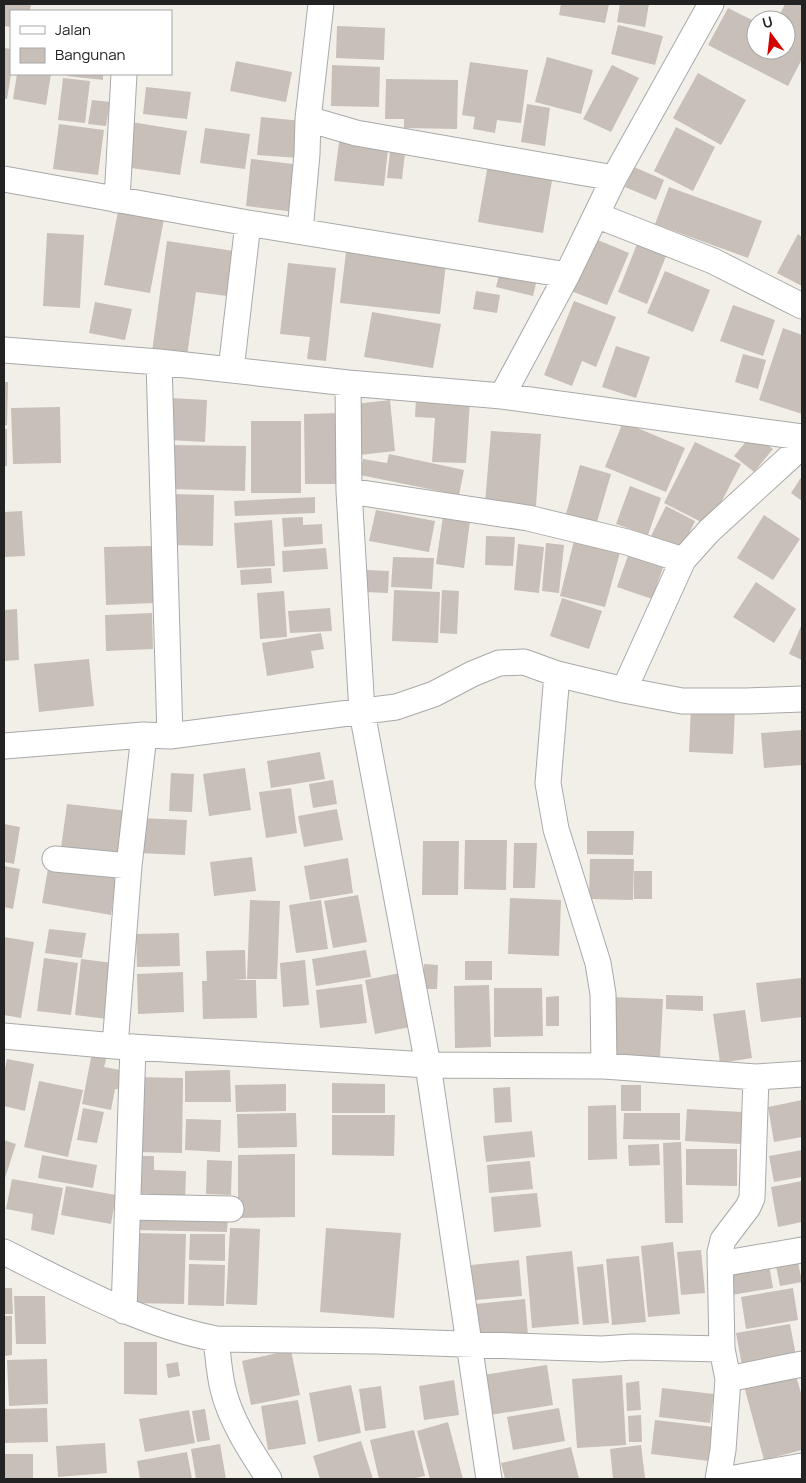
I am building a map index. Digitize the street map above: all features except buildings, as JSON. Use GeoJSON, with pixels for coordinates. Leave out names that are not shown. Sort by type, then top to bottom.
{"type":"FeatureCollection","features":[{"type":"Feature","properties":{"kind":"street"},"geometry":{"type":"LineString","coordinates":[[300,231],[308,119],[321,4]]}},
{"type":"Feature","properties":{"kind":"street"},"geometry":{"type":"LineString","coordinates":[[502,396],[568,274],[614,178],[711,4]]}},
{"type":"Feature","properties":{"kind":"street"},"geometry":{"type":"LineString","coordinates":[[118,200],[124,75]]}},
{"type":"Feature","properties":{"kind":"street"},"geometry":{"type":"LineString","coordinates":[[308,119],[356,132],[614,178]]}},
{"type":"Feature","properties":{"kind":"street"},"geometry":{"type":"LineString","coordinates":[[4,178],[248,223],[568,274]]}},
{"type":"Feature","properties":{"kind":"street"},"geometry":{"type":"LineString","coordinates":[[596,215],[713,262],[802,306]]}},
{"type":"Feature","properties":{"kind":"street"},"geometry":{"type":"LineString","coordinates":[[231,370],[248,223]]}},
{"type":"Feature","properties":{"kind":"street"},"geometry":{"type":"LineString","coordinates":[[4,350],[159,362],[348,384],[502,396],[802,438]]}},
{"type":"Feature","properties":{"kind":"street"},"geometry":{"type":"LineString","coordinates":[[159,362],[170,736]]}},
{"type":"Feature","properties":{"kind":"street"},"geometry":{"type":"LineString","coordinates":[[348,384],[349,491],[362,712],[428,1065],[489,1479]]}},
{"type":"Feature","properties":{"kind":"street"},"geometry":{"type":"LineString","coordinates":[[624,690],[683,560],[709,531],[802,446]]}},
{"type":"Feature","properties":{"kind":"street"},"geometry":{"type":"LineString","coordinates":[[349,491],[528,518],[627,542],[683,560]]}},
{"type":"Feature","properties":{"kind":"street"},"geometry":{"type":"LineString","coordinates":[[4,746],[144,735],[170,736],[396,707],[434,694],[472,674],[499,663],[524,662],[557,674],[682,701],[802,699]]}},
{"type":"Feature","properties":{"kind":"street"},"geometry":{"type":"LineString","coordinates":[[557,674],[548,783],[556,830],[598,963],[603,994],[604,1066]]}},
{"type":"Feature","properties":{"kind":"street"},"geometry":{"type":"LineString","coordinates":[[124,1311],[128,1207],[124,1046],[129,866],[144,735]]}},
{"type":"Feature","properties":{"kind":"street"},"geometry":{"type":"LineString","coordinates":[[55,859],[129,866]]}},
{"type":"Feature","properties":{"kind":"street"},"geometry":{"type":"LineString","coordinates":[[4,1036],[124,1046],[428,1065],[604,1066],[756,1076],[802,1074]]}},
{"type":"Feature","properties":{"kind":"street"},"geometry":{"type":"LineString","coordinates":[[718,1479],[728,1379],[722,1349],[720,1252],[723,1240],[752,1198],[756,1076]]}},
{"type":"Feature","properties":{"kind":"street"},"geometry":{"type":"LineString","coordinates":[[128,1207],[231,1209]]}},
{"type":"Feature","properties":{"kind":"street"},"geometry":{"type":"LineString","coordinates":[[720,1264],[802,1250]]}},
{"type":"Feature","properties":{"kind":"street"},"geometry":{"type":"LineString","coordinates":[[4,1252],[124,1311],[192,1334],[216,1339],[376,1341],[602,1349],[632,1347],[722,1349]]}},
{"type":"Feature","properties":{"kind":"street"},"geometry":{"type":"LineString","coordinates":[[216,1339],[222,1388],[230,1412],[268,1479]]}},
{"type":"Feature","properties":{"kind":"street"},"geometry":{"type":"LineString","coordinates":[[728,1379],[802,1364]]}},
{"type":"Feature","properties":{"kind":"street"},"geometry":{"type":"LineString","coordinates":[[729,1479],[802,1466]]}}]}
